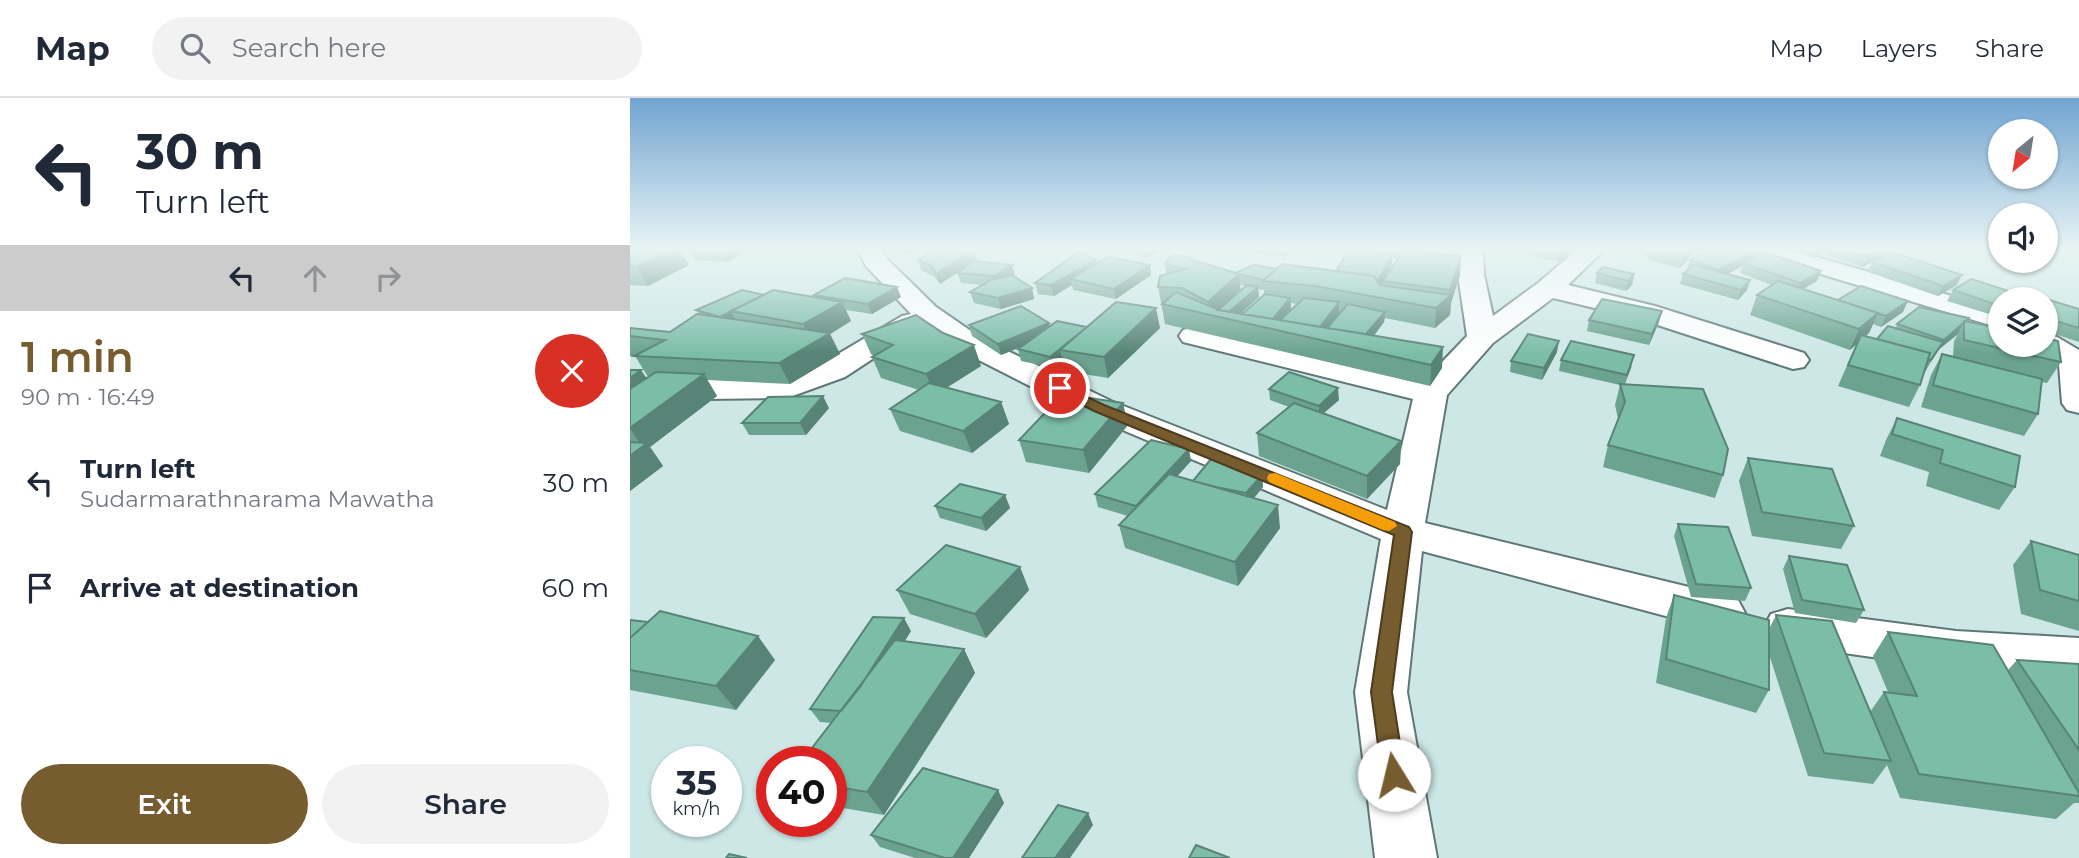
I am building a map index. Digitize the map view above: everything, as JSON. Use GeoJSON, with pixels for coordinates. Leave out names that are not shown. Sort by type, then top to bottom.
{"type":"FeatureCollection","features":[{"type":"Feature","properties":{"kind":"street"},"geometry":{"type":"LineString","coordinates":[[897,283],[926,313],[970,344],[1099,408],[1403,532],[1764,624],[1956,650],[2079,659]]}},
{"type":"Feature","properties":{"kind":"street"},"geometry":{"type":"LineString","coordinates":[[1473,283],[1482,337]]}},
{"type":"Feature","properties":{"kind":"street"},"geometry":{"type":"LineString","coordinates":[[1406,858],[1381,692],[1403,532],[1431,393],[1482,337],[1554,283]]}},
{"type":"Feature","properties":{"kind":"street"},"geometry":{"type":"LineString","coordinates":[[1880,283],[1988,315]]}},
{"type":"Feature","properties":{"kind":"street"},"geometry":{"type":"LineString","coordinates":[[1548,289],[1645,312],[1793,360]]}},
{"type":"Feature","properties":{"kind":"street"},"geometry":{"type":"LineString","coordinates":[[630,390],[787,388],[834,370],[926,313]]}},
{"type":"Feature","properties":{"kind":"street"},"geometry":{"type":"LineString","coordinates":[[1194,336],[1431,393]]}},
{"type":"Feature","properties":{"kind":"street"},"geometry":{"type":"LineString","coordinates":[[2058,350],[2074,360],[2079,403]]}},
{"type":"Feature","properties":{"kind":"building"},"geometry":{"type":"Polygon","coordinates":[[[835,283],[877,283],[897,287],[867,304],[814,295],[835,283]]]}},
{"type":"Feature","properties":{"kind":"building"},"geometry":{"type":"Polygon","coordinates":[[[985,283],[1025,283],[1032,288],[998,298],[970,292],[985,283]]]}},
{"type":"Feature","properties":{"kind":"building"},"geometry":{"type":"Polygon","coordinates":[[[1090,283],[1122,283],[1114,289],[1090,283]]]}},
{"type":"Feature","properties":{"kind":"building"},"geometry":{"type":"Polygon","coordinates":[[[1159,283],[1229,283],[1208,302],[1182,288],[1158,287],[1159,283]]]}},
{"type":"Feature","properties":{"kind":"building"},"geometry":{"type":"Polygon","coordinates":[[[1289,283],[1379,283],[1451,295],[1436,308],[1289,283]]]}},
{"type":"Feature","properties":{"kind":"building"},"geometry":{"type":"Polygon","coordinates":[[[1401,283],[1452,283],[1450,290],[1401,283]]]}},
{"type":"Feature","properties":{"kind":"building"},"geometry":{"type":"Polygon","coordinates":[[[1717,283],[1747,283],[1741,290],[1717,283]]]}},
{"type":"Feature","properties":{"kind":"building"},"geometry":{"type":"Polygon","coordinates":[[[1774,283],[1786,283],[1878,313],[1859,329],[1757,295],[1774,283]]]}},
{"type":"Feature","properties":{"kind":"building"},"geometry":{"type":"Polygon","coordinates":[[[1964,283],[1985,283],[1996,287],[1988,287],[1988,302],[1953,290],[1964,283]]]}},
{"type":"Feature","properties":{"kind":"building"},"geometry":{"type":"Polygon","coordinates":[[[1247,285],[1258,287],[1229,312],[1218,310],[1247,285]]]}},
{"type":"Feature","properties":{"kind":"building"},"geometry":{"type":"Polygon","coordinates":[[[1861,286],[1908,301],[1886,316],[1838,300],[1861,286]]]}},
{"type":"Feature","properties":{"kind":"building"},"geometry":{"type":"Polygon","coordinates":[[[742,290],[764,295],[720,317],[696,310],[742,290]]]}},
{"type":"Feature","properties":{"kind":"building"},"geometry":{"type":"Polygon","coordinates":[[[773,290],[842,302],[803,324],[731,311],[773,290]]]}},
{"type":"Feature","properties":{"kind":"building"},"geometry":{"type":"Polygon","coordinates":[[[1176,292],[1219,310],[1443,347],[1431,365],[1162,304],[1176,292]]]}},
{"type":"Feature","properties":{"kind":"building"},"geometry":{"type":"Polygon","coordinates":[[[1265,294],[1290,298],[1273,319],[1242,314],[1265,294]]]}},
{"type":"Feature","properties":{"kind":"building"},"geometry":{"type":"Polygon","coordinates":[[[1304,298],[1339,302],[1320,327],[1280,320],[1304,298]]]}},
{"type":"Feature","properties":{"kind":"building"},"geometry":{"type":"Polygon","coordinates":[[[1602,299],[1662,311],[1652,334],[1589,320],[1602,299]]]}},
{"type":"Feature","properties":{"kind":"building"},"geometry":{"type":"Polygon","coordinates":[[[1116,302],[1156,308],[1104,357],[1060,350],[1116,302]]]}},
{"type":"Feature","properties":{"kind":"building"},"geometry":{"type":"Polygon","coordinates":[[[2058,303],[2079,309],[2079,328],[2058,322],[2058,303]]]}},
{"type":"Feature","properties":{"kind":"building"},"geometry":{"type":"Polygon","coordinates":[[[1348,304],[1385,312],[1366,334],[1327,328],[1348,304]]]}},
{"type":"Feature","properties":{"kind":"building"},"geometry":{"type":"Polygon","coordinates":[[[1021,306],[1049,323],[998,344],[969,325],[1021,306]]]}},
{"type":"Feature","properties":{"kind":"building"},"geometry":{"type":"Polygon","coordinates":[[[1919,307],[1969,318],[1944,340],[1897,324],[1919,307]]]}},
{"type":"Feature","properties":{"kind":"building"},"geometry":{"type":"Polygon","coordinates":[[[697,314],[830,333],[779,363],[634,356],[665,340],[630,336],[630,328],[670,332],[697,314]]]}},
{"type":"Feature","properties":{"kind":"building"},"geometry":{"type":"Polygon","coordinates":[[[916,315],[943,333],[974,345],[926,374],[872,357],[893,345],[862,334],[916,315]]]}},
{"type":"Feature","properties":{"kind":"building"},"geometry":{"type":"Polygon","coordinates":[[[1057,321],[1087,327],[1050,357],[1018,349],[1057,321]]]}},
{"type":"Feature","properties":{"kind":"building"},"geometry":{"type":"Polygon","coordinates":[[[1964,321],[1988,326],[1988,345],[1964,340],[1964,321]]]}},
{"type":"Feature","properties":{"kind":"building"},"geometry":{"type":"Polygon","coordinates":[[[1888,326],[1943,342],[1931,360],[1928,359],[1930,353],[1877,339],[1888,326]]]}},
{"type":"Feature","properties":{"kind":"building"},"geometry":{"type":"Polygon","coordinates":[[[1528,334],[1559,341],[1544,368],[1511,361],[1528,334]]]}},
{"type":"Feature","properties":{"kind":"building"},"geometry":{"type":"Polygon","coordinates":[[[1861,335],[1930,353],[1920,385],[1848,365],[1861,335]]]}},
{"type":"Feature","properties":{"kind":"building"},"geometry":{"type":"Polygon","coordinates":[[[1571,341],[1634,355],[1627,375],[1561,360],[1571,341]]]}},
{"type":"Feature","properties":{"kind":"building"},"geometry":{"type":"Polygon","coordinates":[[[2058,341],[2061,362],[2039,357],[2058,357],[2058,341]]]}},
{"type":"Feature","properties":{"kind":"building"},"geometry":{"type":"Polygon","coordinates":[[[1942,354],[2042,379],[2038,414],[1933,385],[1942,354]]]}},
{"type":"Feature","properties":{"kind":"building"},"geometry":{"type":"Polygon","coordinates":[[[630,370],[641,370],[630,378],[630,370]]]}},
{"type":"Feature","properties":{"kind":"building"},"geometry":{"type":"Polygon","coordinates":[[[656,372],[704,374],[630,428],[630,389],[656,372]]]}},
{"type":"Feature","properties":{"kind":"building"},"geometry":{"type":"Polygon","coordinates":[[[1289,372],[1338,388],[1319,406],[1269,389],[1289,372]]]}},
{"type":"Feature","properties":{"kind":"building"},"geometry":{"type":"Polygon","coordinates":[[[929,383],[1001,402],[963,431],[890,409],[929,383]]]}},
{"type":"Feature","properties":{"kind":"building"},"geometry":{"type":"Polygon","coordinates":[[[1620,384],[1703,389],[1728,449],[1723,475],[1608,445],[1625,402],[1620,384]]]}},
{"type":"Feature","properties":{"kind":"building"},"geometry":{"type":"Polygon","coordinates":[[[1063,394],[1123,403],[1083,450],[1019,440],[1063,394]]]}},
{"type":"Feature","properties":{"kind":"building"},"geometry":{"type":"Polygon","coordinates":[[[823,396],[800,423],[742,423],[768,397],[823,396]]]}},
{"type":"Feature","properties":{"kind":"building"},"geometry":{"type":"Polygon","coordinates":[[[1294,403],[1401,441],[1367,476],[1257,433],[1294,403]]]}},
{"type":"Feature","properties":{"kind":"building"},"geometry":{"type":"Polygon","coordinates":[[[1897,418],[2020,456],[2015,487],[1940,463],[1943,450],[1892,434],[1897,418]]]}},
{"type":"Feature","properties":{"kind":"building"},"geometry":{"type":"Polygon","coordinates":[[[1151,440],[1189,449],[1136,506],[1095,494],[1151,440]]]}},
{"type":"Feature","properties":{"kind":"building"},"geometry":{"type":"Polygon","coordinates":[[[630,442],[647,443],[630,456],[630,442]]]}},
{"type":"Feature","properties":{"kind":"building"},"geometry":{"type":"Polygon","coordinates":[[[1748,458],[1832,469],[1854,526],[1762,512],[1748,458]]]}},
{"type":"Feature","properties":{"kind":"building"},"geometry":{"type":"Polygon","coordinates":[[[1211,459],[1262,475],[1246,493],[1193,481],[1211,459]]]}},
{"type":"Feature","properties":{"kind":"building"},"geometry":{"type":"Polygon","coordinates":[[[1169,474],[1278,505],[1235,562],[1119,525],[1169,474]]]}},
{"type":"Feature","properties":{"kind":"building"},"geometry":{"type":"Polygon","coordinates":[[[960,484],[1005,495],[981,518],[935,506],[960,484]]]}},
{"type":"Feature","properties":{"kind":"building"},"geometry":{"type":"Polygon","coordinates":[[[1678,524],[1728,527],[1751,588],[1696,584],[1678,524]]]}},
{"type":"Feature","properties":{"kind":"building"},"geometry":{"type":"Polygon","coordinates":[[[2031,541],[2079,555],[2079,601],[2040,590],[2031,541]]]}},
{"type":"Feature","properties":{"kind":"building"},"geometry":{"type":"Polygon","coordinates":[[[946,545],[1020,567],[975,614],[897,590],[946,545]]]}},
{"type":"Feature","properties":{"kind":"building"},"geometry":{"type":"Polygon","coordinates":[[[1789,556],[1847,565],[1864,610],[1802,600],[1789,556]]]}},
{"type":"Feature","properties":{"kind":"building"},"geometry":{"type":"Polygon","coordinates":[[[1674,595],[1769,620],[1769,690],[1666,659],[1674,595]]]}},
{"type":"Feature","properties":{"kind":"building"},"geometry":{"type":"Polygon","coordinates":[[[660,611],[758,636],[716,686],[630,670],[630,638],[660,611]]]}},
{"type":"Feature","properties":{"kind":"building"},"geometry":{"type":"Polygon","coordinates":[[[1776,615],[1832,621],[1891,761],[1824,753],[1776,615]]]}},
{"type":"Feature","properties":{"kind":"building"},"geometry":{"type":"Polygon","coordinates":[[[873,617],[904,618],[860,687],[841,711],[810,709],[873,617]]]}},
{"type":"Feature","properties":{"kind":"building"},"geometry":{"type":"Polygon","coordinates":[[[630,620],[648,622],[630,638],[630,620]]]}},
{"type":"Feature","properties":{"kind":"building"},"geometry":{"type":"Polygon","coordinates":[[[1888,632],[1993,645],[2079,796],[1919,774],[1884,692],[1917,696],[1888,632]]]}},
{"type":"Feature","properties":{"kind":"building"},"geometry":{"type":"Polygon","coordinates":[[[895,640],[964,649],[867,792],[847,789],[847,746],[814,746],[895,640]]]}},
{"type":"Feature","properties":{"kind":"building"},"geometry":{"type":"Polygon","coordinates":[[[2017,660],[2079,664],[2079,750],[2017,660]]]}},
{"type":"Feature","properties":{"kind":"building"},"geometry":{"type":"Polygon","coordinates":[[[923,768],[998,790],[953,858],[945,858],[871,835],[923,768]]]}},
{"type":"Feature","properties":{"kind":"building"},"geometry":{"type":"Polygon","coordinates":[[[1058,805],[1088,813],[1055,858],[1022,858],[1058,805]]]}},
{"type":"Feature","properties":{"kind":"building"},"geometry":{"type":"Polygon","coordinates":[[[1196,845],[1230,858],[1189,858],[1196,845]]]}},
{"type":"Feature","properties":{"kind":"building"},"geometry":{"type":"Polygon","coordinates":[[[729,854],[747,858],[726,858],[729,854]]]}},
{"type":"Feature","properties":{"kind":"slow traffic"},"geometry":{"type":"LineString","coordinates":[[1275,478],[1389,526]]}},
{"type":"Feature","properties":{"kind":"route"},"geometry":{"type":"LineString","coordinates":[[1060,388],[1099,408],[1403,532],[1381,692],[1394,775]]}}]}
